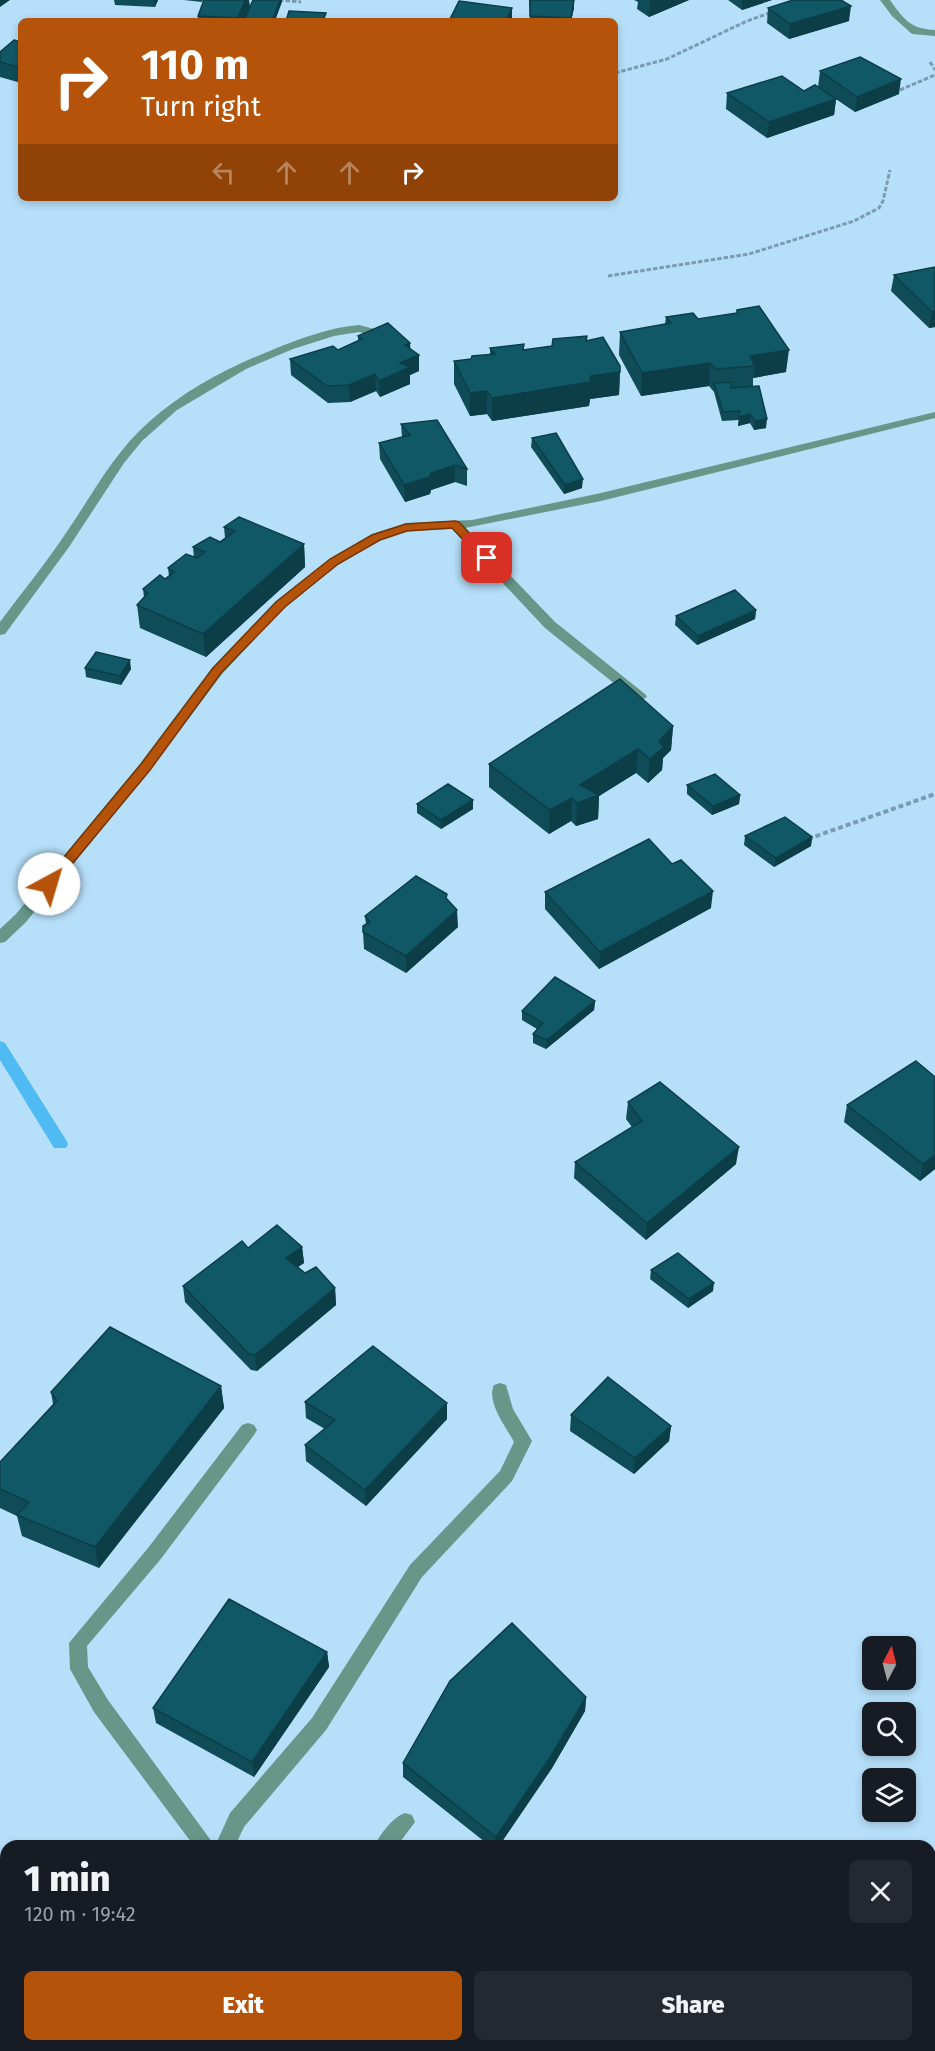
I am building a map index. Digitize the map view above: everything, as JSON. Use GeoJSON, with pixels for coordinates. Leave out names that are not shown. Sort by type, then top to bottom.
{"type":"FeatureCollection","features":[{"type":"Feature","properties":{"kind":"street"},"geometry":{"type":"LineString","coordinates":[[885,0],[895,14],[915,32],[935,33]]}},
{"type":"Feature","properties":{"kind":"street"},"geometry":{"type":"LineString","coordinates":[[0,631],[69,538],[127,453],[140,437],[184,400],[214,381],[279,351],[349,328],[369,328],[383,335],[392,344],[396,353]]}},
{"type":"Feature","properties":{"kind":"street"},"geometry":{"type":"LineString","coordinates":[[0,938],[21,918],[145,767],[217,671],[280,604],[334,562],[376,537],[406,527],[472,524],[601,497],[935,415]]}},
{"type":"Feature","properties":{"kind":"street"},"geometry":{"type":"LineString","coordinates":[[455,525],[550,625],[640,697]]}},
{"type":"Feature","properties":{"kind":"street"},"geometry":{"type":"LineString","coordinates":[[228,1840],[237,1820],[319,1724],[416,1571],[506,1476],[523,1441],[505,1411],[500,1390]]}},
{"type":"Feature","properties":{"kind":"street"},"geometry":{"type":"LineString","coordinates":[[201,1840],[101,1706],[79,1669],[78,1643],[154,1554],[248,1430]]}},
{"type":"Feature","properties":{"kind":"street"},"geometry":{"type":"LineString","coordinates":[[390,1840],[405,1822]]}},
{"type":"Feature","properties":{"kind":"path"},"geometry":{"type":"LineString","coordinates":[[279,0],[302,2]]}},
{"type":"Feature","properties":{"kind":"path"},"geometry":{"type":"LineString","coordinates":[[618,72],[674,56],[718,33],[776,10]]}},
{"type":"Feature","properties":{"kind":"path"},"geometry":{"type":"LineString","coordinates":[[900,90],[935,75]]}},
{"type":"Feature","properties":{"kind":"path"},"geometry":{"type":"LineString","coordinates":[[608,276],[749,254],[854,221],[879,208],[883,201],[890,170]]}},
{"type":"Feature","properties":{"kind":"path"},"geometry":{"type":"LineString","coordinates":[[803,840],[935,794]]}},
{"type":"Feature","properties":{"kind":"building"},"geometry":{"type":"Polygon","coordinates":[[[204,0],[245,0],[238,18],[198,16],[204,0]]]}},
{"type":"Feature","properties":{"kind":"building"},"geometry":{"type":"Polygon","coordinates":[[[253,0],[280,0],[273,18],[245,18],[253,0]]]}},
{"type":"Feature","properties":{"kind":"building"},"geometry":{"type":"Polygon","coordinates":[[[530,0],[574,0],[571,18],[530,16],[530,0]]]}},
{"type":"Feature","properties":{"kind":"building"},"geometry":{"type":"Polygon","coordinates":[[[793,0],[841,0],[851,6],[790,24],[768,8],[793,0]]]}},
{"type":"Feature","properties":{"kind":"building"},"geometry":{"type":"Polygon","coordinates":[[[459,1],[512,8],[507,18],[450,18],[459,1]]]}},
{"type":"Feature","properties":{"kind":"building"},"geometry":{"type":"Polygon","coordinates":[[[289,11],[326,13],[324,18],[287,18],[289,11]]]}},
{"type":"Feature","properties":{"kind":"building"},"geometry":{"type":"Polygon","coordinates":[[[14,40],[18,41],[18,67],[0,62],[0,52],[14,40]]]}},
{"type":"Feature","properties":{"kind":"building"},"geometry":{"type":"Polygon","coordinates":[[[860,57],[901,79],[857,97],[820,71],[860,57]]]}},
{"type":"Feature","properties":{"kind":"building"},"geometry":{"type":"Polygon","coordinates":[[[782,76],[804,91],[815,85],[836,99],[769,122],[727,93],[782,76]]]}},
{"type":"Feature","properties":{"kind":"building"},"geometry":{"type":"Polygon","coordinates":[[[935,267],[935,311],[932,312],[894,275],[935,267]]]}},
{"type":"Feature","properties":{"kind":"building"},"geometry":{"type":"Polygon","coordinates":[[[759,306],[789,350],[750,356],[755,366],[716,369],[710,363],[642,373],[620,332],[671,323],[666,317],[693,313],[698,319],[737,313],[737,310],[759,306]]]}},
{"type":"Feature","properties":{"kind":"building"},"geometry":{"type":"Polygon","coordinates":[[[388,323],[410,343],[405,345],[419,355],[400,363],[410,367],[379,381],[375,374],[349,385],[327,386],[290,359],[333,346],[338,350],[362,339],[358,336],[388,323]]]}},
{"type":"Feature","properties":{"kind":"building"},"geometry":{"type":"Polygon","coordinates":[[[587,336],[586,341],[603,337],[620,366],[620,372],[591,376],[590,382],[492,398],[487,391],[470,393],[454,361],[471,359],[472,356],[495,354],[490,348],[524,344],[523,350],[552,346],[553,339],[587,336]]]}},
{"type":"Feature","properties":{"kind":"building"},"geometry":{"type":"Polygon","coordinates":[[[731,382],[731,388],[759,386],[767,419],[755,421],[750,414],[739,417],[740,411],[723,412],[714,383],[731,382]]]}},
{"type":"Feature","properties":{"kind":"building"},"geometry":{"type":"Polygon","coordinates":[[[437,420],[467,469],[455,465],[431,473],[430,477],[404,485],[379,443],[410,435],[401,424],[437,420]]]}},
{"type":"Feature","properties":{"kind":"building"},"geometry":{"type":"Polygon","coordinates":[[[556,433],[583,479],[565,485],[532,438],[556,433]]]}},
{"type":"Feature","properties":{"kind":"building"},"geometry":{"type":"Polygon","coordinates":[[[239,517],[304,544],[203,634],[137,605],[148,593],[143,589],[160,575],[165,579],[174,572],[168,568],[186,554],[197,558],[205,552],[193,547],[210,537],[220,542],[235,531],[224,527],[239,517]]]}},
{"type":"Feature","properties":{"kind":"building"},"geometry":{"type":"Polygon","coordinates":[[[735,590],[756,610],[698,636],[676,616],[735,590]]]}},
{"type":"Feature","properties":{"kind":"building"},"geometry":{"type":"Polygon","coordinates":[[[96,652],[130,660],[120,676],[85,668],[96,652]]]}},
{"type":"Feature","properties":{"kind":"building"},"geometry":{"type":"Polygon","coordinates":[[[620,679],[673,726],[659,741],[664,747],[650,759],[638,749],[580,785],[599,795],[577,803],[572,798],[550,810],[489,764],[620,679]]]}},
{"type":"Feature","properties":{"kind":"building"},"geometry":{"type":"Polygon","coordinates":[[[715,774],[740,795],[713,806],[687,785],[715,774]]]}},
{"type":"Feature","properties":{"kind":"building"},"geometry":{"type":"Polygon","coordinates":[[[448,784],[473,800],[441,820],[417,804],[448,784]]]}},
{"type":"Feature","properties":{"kind":"building"},"geometry":{"type":"Polygon","coordinates":[[[785,817],[812,837],[776,858],[745,836],[785,817]]]}},
{"type":"Feature","properties":{"kind":"building"},"geometry":{"type":"Polygon","coordinates":[[[649,839],[672,864],[681,860],[713,891],[600,952],[545,892],[649,839]]]}},
{"type":"Feature","properties":{"kind":"building"},"geometry":{"type":"Polygon","coordinates":[[[416,876],[447,894],[446,898],[457,910],[406,956],[363,932],[363,926],[370,922],[365,916],[416,876]]]}},
{"type":"Feature","properties":{"kind":"building"},"geometry":{"type":"Polygon","coordinates":[[[555,977],[595,1001],[547,1040],[533,1034],[543,1023],[522,1011],[555,977]]]}},
{"type":"Feature","properties":{"kind":"building"},"geometry":{"type":"Polygon","coordinates":[[[916,1061],[935,1077],[935,1155],[923,1164],[847,1105],[916,1061]]]}},
{"type":"Feature","properties":{"kind":"building"},"geometry":{"type":"Polygon","coordinates":[[[660,1082],[739,1147],[647,1223],[575,1162],[642,1121],[628,1102],[660,1082]]]}},
{"type":"Feature","properties":{"kind":"building"},"geometry":{"type":"Polygon","coordinates":[[[277,1225],[302,1247],[286,1258],[305,1273],[316,1267],[335,1288],[255,1355],[249,1354],[183,1286],[242,1241],[248,1248],[277,1225]]]}},
{"type":"Feature","properties":{"kind":"building"},"geometry":{"type":"Polygon","coordinates":[[[678,1253],[714,1283],[689,1299],[651,1270],[678,1253]]]}},
{"type":"Feature","properties":{"kind":"building"},"geometry":{"type":"Polygon","coordinates":[[[110,1327],[221,1386],[95,1547],[17,1515],[29,1502],[0,1489],[0,1462],[57,1401],[51,1392],[110,1327]]]}},
{"type":"Feature","properties":{"kind":"building"},"geometry":{"type":"Polygon","coordinates":[[[373,1346],[447,1403],[365,1490],[305,1445],[335,1420],[305,1402],[373,1346]]]}},
{"type":"Feature","properties":{"kind":"building"},"geometry":{"type":"Polygon","coordinates":[[[608,1377],[671,1426],[635,1458],[571,1415],[608,1377]]]}},
{"type":"Feature","properties":{"kind":"building"},"geometry":{"type":"Polygon","coordinates":[[[229,1599],[327,1652],[252,1762],[153,1708],[229,1599]]]}},
{"type":"Feature","properties":{"kind":"building"},"geometry":{"type":"Polygon","coordinates":[[[512,1623],[586,1697],[553,1753],[496,1837],[403,1763],[450,1681],[512,1623]]]}},
{"type":"Feature","properties":{"kind":"waterway"},"geometry":{"type":"LineString","coordinates":[[0,1047],[60,1144]]}},
{"type":"Feature","properties":{"kind":"route"},"geometry":{"type":"LineString","coordinates":[[49,884],[145,767],[217,671],[280,604],[334,562],[376,537],[406,527],[455,525],[487,558]]}}]}
